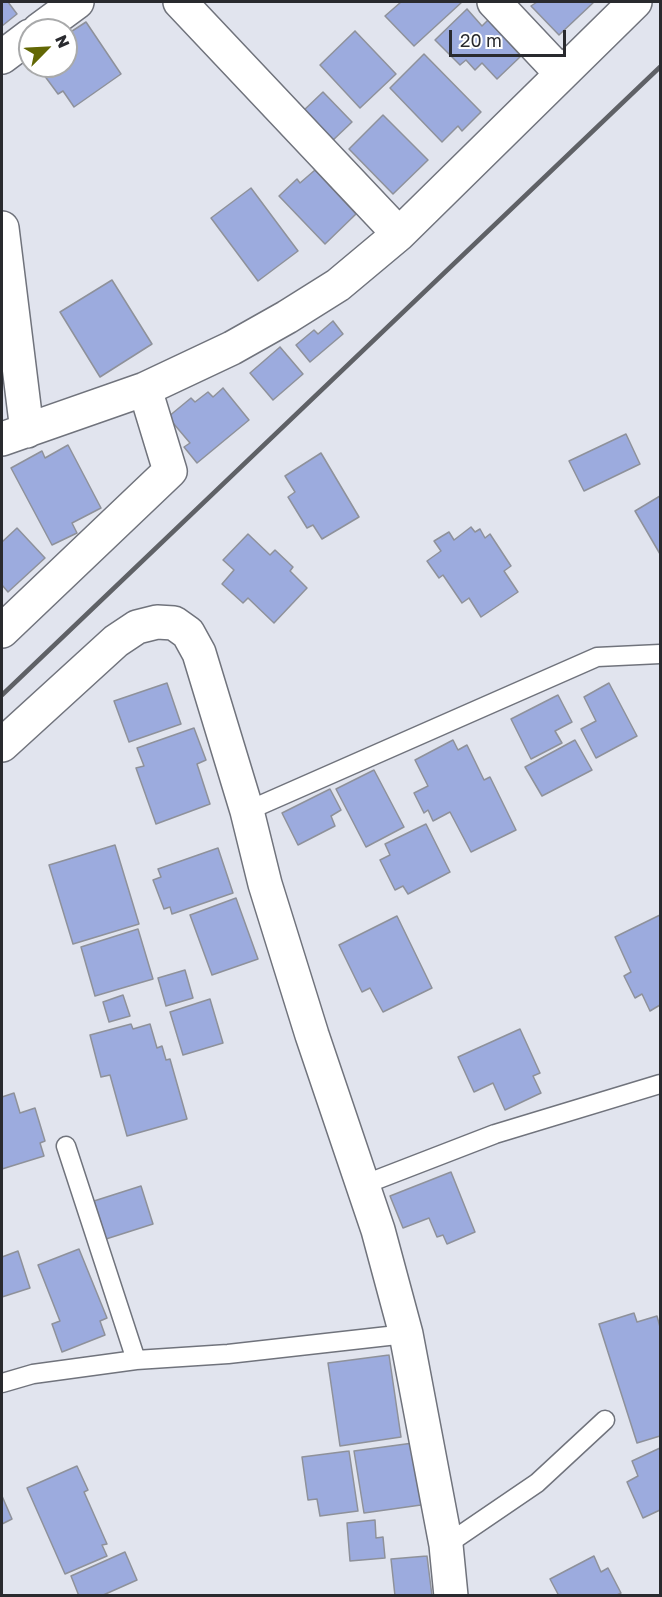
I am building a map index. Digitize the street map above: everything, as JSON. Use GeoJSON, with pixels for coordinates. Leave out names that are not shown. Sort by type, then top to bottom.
{"type":"FeatureCollection","features":[{"type":"Feature","properties":{"kind":"street"},"geometry":{"type":"LineString","coordinates":[[55,18],[77,2]]}},
{"type":"Feature","properties":{"kind":"street"},"geometry":{"type":"LineString","coordinates":[[180,2],[399,234]]}},
{"type":"Feature","properties":{"kind":"street"},"geometry":{"type":"LineString","coordinates":[[494,2],[561,73]]}},
{"type":"Feature","properties":{"kind":"street"},"geometry":{"type":"LineString","coordinates":[[2,228],[14,435],[145,389],[232,348],[338,285],[399,234],[635,2]]}},
{"type":"Feature","properties":{"kind":"street"},"geometry":{"type":"LineString","coordinates":[[2,57],[18,45]]}},
{"type":"Feature","properties":{"kind":"street"},"geometry":{"type":"LineString","coordinates":[[2,631],[170,471],[145,389]]}},
{"type":"Feature","properties":{"kind":"street"},"geometry":{"type":"LineString","coordinates":[[2,745],[116,641],[137,627],[157,622],[174,623],[188,633],[199,653],[247,810],[268,895],[312,1035],[378,1230],[406,1334],[446,1545],[451,1596]]}},
{"type":"Feature","properties":{"kind":"lane"},"geometry":{"type":"LineString","coordinates":[[247,810],[597,657],[660,654]]}},
{"type":"Feature","properties":{"kind":"lane"},"geometry":{"type":"LineString","coordinates":[[363,1185],[495,1134],[660,1084]]}},
{"type":"Feature","properties":{"kind":"lane"},"geometry":{"type":"LineString","coordinates":[[66,1146],[136,1360]]}},
{"type":"Feature","properties":{"kind":"lane"},"geometry":{"type":"LineString","coordinates":[[2,1383],[33,1374],[136,1360],[228,1354],[406,1334]]}},
{"type":"Feature","properties":{"kind":"lane"},"geometry":{"type":"LineString","coordinates":[[446,1545],[537,1483],[605,1420]]}},
{"type":"Feature","properties":{"kind":"building"},"geometry":{"type":"Polygon","coordinates":[[[2,2],[8,2],[17,14],[2,26],[2,2]]]}},
{"type":"Feature","properties":{"kind":"building"},"geometry":{"type":"Polygon","coordinates":[[[401,2],[462,2],[414,46],[385,16],[401,2]]]}},
{"type":"Feature","properties":{"kind":"building"},"geometry":{"type":"Polygon","coordinates":[[[537,2],[594,2],[559,35],[531,6],[537,2]]]}},
{"type":"Feature","properties":{"kind":"building"},"geometry":{"type":"Polygon","coordinates":[[[467,9],[482,26],[488,20],[521,56],[497,79],[482,63],[475,70],[466,60],[460,65],[435,40],[467,9]]]}},
{"type":"Feature","properties":{"kind":"building"},"geometry":{"type":"Polygon","coordinates":[[[86,22],[121,74],[74,107],[63,91],[58,94],[46,78],[78,78],[78,27],[86,22]]]}},
{"type":"Feature","properties":{"kind":"building"},"geometry":{"type":"Polygon","coordinates":[[[355,31],[396,74],[360,108],[320,65],[355,31]]]}},
{"type":"Feature","properties":{"kind":"building"},"geometry":{"type":"Polygon","coordinates":[[[424,54],[481,112],[462,131],[458,126],[442,142],[390,88],[424,54]]]}},
{"type":"Feature","properties":{"kind":"building"},"geometry":{"type":"Polygon","coordinates":[[[323,92],[352,122],[331,142],[302,112],[323,92]]]}},
{"type":"Feature","properties":{"kind":"building"},"geometry":{"type":"Polygon","coordinates":[[[383,115],[428,160],[393,194],[349,149],[383,115]]]}},
{"type":"Feature","properties":{"kind":"building"},"geometry":{"type":"Polygon","coordinates":[[[315,170],[356,214],[325,244],[279,196],[297,179],[300,183],[315,170]]]}},
{"type":"Feature","properties":{"kind":"building"},"geometry":{"type":"Polygon","coordinates":[[[251,188],[298,251],[258,281],[211,218],[251,188]]]}},
{"type":"Feature","properties":{"kind":"building"},"geometry":{"type":"Polygon","coordinates":[[[112,280],[152,344],[100,377],[60,312],[112,280]]]}},
{"type":"Feature","properties":{"kind":"building"},"geometry":{"type":"Polygon","coordinates":[[[333,321],[343,334],[310,362],[296,345],[314,330],[318,334],[333,321]]]}},
{"type":"Feature","properties":{"kind":"building"},"geometry":{"type":"Polygon","coordinates":[[[280,347],[303,374],[273,400],[250,373],[280,347]]]}},
{"type":"Feature","properties":{"kind":"building"},"geometry":{"type":"Polygon","coordinates":[[[223,388],[249,420],[197,463],[184,447],[190,443],[168,417],[191,398],[195,402],[208,392],[213,397],[223,388]]]}},
{"type":"Feature","properties":{"kind":"building"},"geometry":{"type":"Polygon","coordinates":[[[626,434],[640,464],[584,491],[569,461],[626,434]]]}},
{"type":"Feature","properties":{"kind":"building"},"geometry":{"type":"Polygon","coordinates":[[[68,445],[101,508],[72,523],[77,533],[52,545],[11,468],[42,451],[45,458],[68,445]]]}},
{"type":"Feature","properties":{"kind":"building"},"geometry":{"type":"Polygon","coordinates":[[[321,453],[359,517],[322,539],[313,525],[307,528],[288,497],[295,492],[285,476],[321,453]]]}},
{"type":"Feature","properties":{"kind":"building"},"geometry":{"type":"Polygon","coordinates":[[[660,496],[660,554],[635,511],[660,496]]]}},
{"type":"Feature","properties":{"kind":"building"},"geometry":{"type":"Polygon","coordinates":[[[471,527],[475,532],[480,529],[485,538],[490,534],[511,566],[504,571],[518,592],[481,617],[469,598],[462,603],[443,575],[439,578],[427,561],[441,551],[434,541],[449,532],[454,540],[471,527]]]}},
{"type":"Feature","properties":{"kind":"building"},"geometry":{"type":"Polygon","coordinates":[[[17,528],[45,558],[8,592],[2,585],[2,542],[17,528]]]}},
{"type":"Feature","properties":{"kind":"building"},"geometry":{"type":"Polygon","coordinates":[[[248,534],[270,555],[275,550],[293,567],[290,571],[307,588],[274,623],[248,598],[243,603],[222,584],[234,570],[223,560],[248,534]]]}},
{"type":"Feature","properties":{"kind":"building"},"geometry":{"type":"Polygon","coordinates":[[[167,683],[181,724],[129,742],[114,701],[167,683]]]}},
{"type":"Feature","properties":{"kind":"building"},"geometry":{"type":"Polygon","coordinates":[[[609,683],[637,736],[596,758],[581,729],[596,721],[584,697],[609,683]]]}},
{"type":"Feature","properties":{"kind":"building"},"geometry":{"type":"Polygon","coordinates":[[[558,695],[572,722],[555,731],[562,743],[531,759],[511,719],[558,695]]]}},
{"type":"Feature","properties":{"kind":"building"},"geometry":{"type":"Polygon","coordinates":[[[194,728],[206,760],[197,764],[210,804],[156,824],[136,768],[144,766],[137,748],[194,728]]]}},
{"type":"Feature","properties":{"kind":"building"},"geometry":{"type":"Polygon","coordinates":[[[453,740],[458,750],[467,745],[484,780],[490,777],[516,830],[471,852],[450,812],[433,821],[428,810],[424,813],[414,793],[428,786],[415,760],[453,740]]]}},
{"type":"Feature","properties":{"kind":"building"},"geometry":{"type":"Polygon","coordinates":[[[575,740],[592,770],[542,796],[525,767],[575,740]]]}},
{"type":"Feature","properties":{"kind":"building"},"geometry":{"type":"Polygon","coordinates":[[[374,770],[404,827],[366,847],[336,789],[374,770]]]}},
{"type":"Feature","properties":{"kind":"building"},"geometry":{"type":"Polygon","coordinates":[[[330,789],[341,810],[331,816],[335,826],[298,845],[282,813],[330,789]]]}},
{"type":"Feature","properties":{"kind":"building"},"geometry":{"type":"Polygon","coordinates":[[[426,824],[450,872],[408,894],[403,886],[395,890],[380,860],[390,855],[385,844],[426,824]]]}},
{"type":"Feature","properties":{"kind":"building"},"geometry":{"type":"Polygon","coordinates":[[[115,845],[139,924],[73,944],[49,865],[115,845]]]}},
{"type":"Feature","properties":{"kind":"building"},"geometry":{"type":"Polygon","coordinates":[[[218,848],[233,893],[172,914],[170,907],[164,909],[153,880],[161,877],[158,869],[218,848]]]}},
{"type":"Feature","properties":{"kind":"building"},"geometry":{"type":"Polygon","coordinates":[[[236,898],[258,959],[212,975],[190,915],[236,898]]]}},
{"type":"Feature","properties":{"kind":"building"},"geometry":{"type":"Polygon","coordinates":[[[660,915],[660,1005],[650,1011],[642,994],[635,998],[624,976],[631,972],[615,937],[660,915]]]}},
{"type":"Feature","properties":{"kind":"building"},"geometry":{"type":"Polygon","coordinates":[[[397,916],[432,988],[383,1012],[370,988],[362,992],[339,945],[397,916]]]}},
{"type":"Feature","properties":{"kind":"building"},"geometry":{"type":"Polygon","coordinates":[[[138,929],[153,979],[95,996],[81,947],[138,929]]]}},
{"type":"Feature","properties":{"kind":"building"},"geometry":{"type":"Polygon","coordinates":[[[185,970],[193,998],[166,1006],[158,978],[185,970]]]}},
{"type":"Feature","properties":{"kind":"building"},"geometry":{"type":"Polygon","coordinates":[[[123,995],[130,1016],[109,1022],[103,1002],[123,995]]]}},
{"type":"Feature","properties":{"kind":"building"},"geometry":{"type":"Polygon","coordinates":[[[210,999],[223,1043],[183,1055],[170,1012],[210,999]]]}},
{"type":"Feature","properties":{"kind":"building"},"geometry":{"type":"Polygon","coordinates":[[[131,1024],[133,1029],[150,1024],[157,1048],[162,1046],[166,1060],[170,1059],[187,1119],[127,1136],[110,1075],[101,1077],[90,1035],[131,1024]]]}},
{"type":"Feature","properties":{"kind":"building"},"geometry":{"type":"Polygon","coordinates":[[[520,1029],[540,1073],[533,1076],[541,1093],[505,1110],[493,1083],[474,1092],[458,1057],[520,1029]]]}},
{"type":"Feature","properties":{"kind":"building"},"geometry":{"type":"Polygon","coordinates":[[[14,1093],[20,1113],[35,1108],[45,1141],[40,1143],[44,1156],[2,1169],[2,1097],[14,1093]]]}},
{"type":"Feature","properties":{"kind":"building"},"geometry":{"type":"Polygon","coordinates":[[[451,1172],[475,1232],[447,1244],[443,1235],[437,1237],[429,1218],[403,1228],[390,1196],[451,1172]]]}},
{"type":"Feature","properties":{"kind":"building"},"geometry":{"type":"Polygon","coordinates":[[[141,1186],[153,1224],[106,1239],[94,1201],[141,1186]]]}},
{"type":"Feature","properties":{"kind":"building"},"geometry":{"type":"Polygon","coordinates":[[[79,1249],[107,1318],[100,1321],[105,1335],[62,1352],[52,1324],[60,1321],[38,1265],[79,1249]]]}},
{"type":"Feature","properties":{"kind":"building"},"geometry":{"type":"Polygon","coordinates":[[[18,1251],[30,1288],[2,1297],[2,1257],[18,1251]]]}},
{"type":"Feature","properties":{"kind":"building"},"geometry":{"type":"Polygon","coordinates":[[[634,1313],[637,1322],[657,1316],[660,1327],[660,1436],[637,1443],[599,1324],[634,1313]]]}},
{"type":"Feature","properties":{"kind":"building"},"geometry":{"type":"Polygon","coordinates":[[[389,1355],[401,1437],[340,1446],[328,1363],[389,1355]]]}},
{"type":"Feature","properties":{"kind":"building"},"geometry":{"type":"Polygon","coordinates":[[[413,1443],[421,1505],[364,1513],[354,1451],[413,1443]]]}},
{"type":"Feature","properties":{"kind":"building"},"geometry":{"type":"Polygon","coordinates":[[[660,1448],[660,1510],[643,1518],[627,1482],[638,1476],[632,1461],[660,1448]]]}},
{"type":"Feature","properties":{"kind":"building"},"geometry":{"type":"Polygon","coordinates":[[[349,1451],[358,1511],[320,1516],[317,1499],[308,1500],[302,1457],[349,1451]]]}},
{"type":"Feature","properties":{"kind":"building"},"geometry":{"type":"Polygon","coordinates":[[[77,1466],[88,1490],[84,1492],[107,1544],[102,1545],[107,1556],[65,1574],[27,1488],[77,1466]]]}},
{"type":"Feature","properties":{"kind":"building"},"geometry":{"type":"Polygon","coordinates":[[[2,1496],[12,1519],[2,1524],[2,1496]]]}},
{"type":"Feature","properties":{"kind":"building"},"geometry":{"type":"Polygon","coordinates":[[[375,1520],[376,1538],[383,1537],[385,1558],[350,1561],[347,1523],[375,1520]]]}},
{"type":"Feature","properties":{"kind":"building"},"geometry":{"type":"Polygon","coordinates":[[[125,1552],[137,1580],[101,1596],[79,1596],[71,1576],[125,1552]]]}},
{"type":"Feature","properties":{"kind":"building"},"geometry":{"type":"Polygon","coordinates":[[[427,1556],[432,1596],[395,1596],[391,1559],[427,1556]]]}},
{"type":"Feature","properties":{"kind":"building"},"geometry":{"type":"Polygon","coordinates":[[[594,1556],[601,1572],[608,1568],[621,1593],[615,1596],[559,1596],[550,1579],[594,1556]]]}},
{"type":"Feature","properties":{"kind":"railway"},"geometry":{"type":"LineString","coordinates":[[2,695],[660,67]]}}]}
